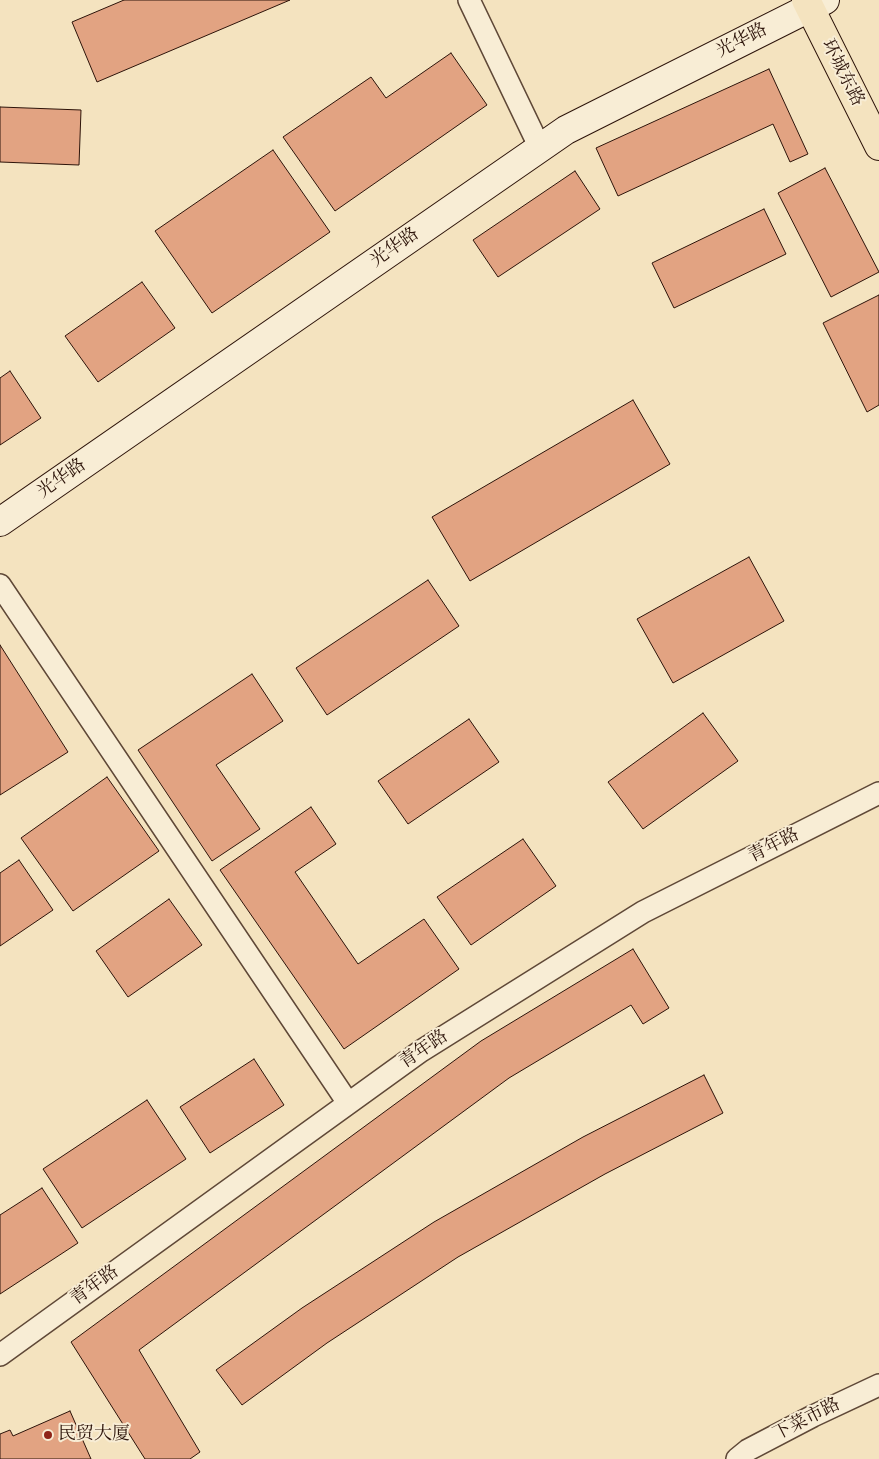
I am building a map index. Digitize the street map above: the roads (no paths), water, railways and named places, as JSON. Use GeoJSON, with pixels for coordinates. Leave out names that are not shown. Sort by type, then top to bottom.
{"type":"FeatureCollection","features":[{"type":"Feature","properties":{"kind":"main road","name":"光华路"},"geometry":{"type":"LineString","coordinates":[[0,522],[566,130],[813,2]]}},
{"type":"Feature","properties":{"kind":"main road","name":"环城东路"},"geometry":{"type":"LineString","coordinates":[[813,2],[879,146]]}},
{"type":"Feature","properties":{"kind":"street"},"geometry":{"type":"LineString","coordinates":[[469,0],[540,148]]}},
{"type":"Feature","properties":{"kind":"street"},"geometry":{"type":"LineString","coordinates":[[0,585],[348,1103]]}},
{"type":"Feature","properties":{"kind":"street","name":"青年路"},"geometry":{"type":"LineString","coordinates":[[0,1355],[421,1051],[643,912],[879,793]]}},
{"type":"Feature","properties":{"kind":"street","name":"下菜市路"},"geometry":{"type":"LineString","coordinates":[[737,1459],[748,1450],[812,1416],[879,1385]]}},
{"type":"Feature","properties":{"kind":"place","name":"民贸大厦"},"geometry":{"type":"Point","coordinates":[48,1435]}}]}
